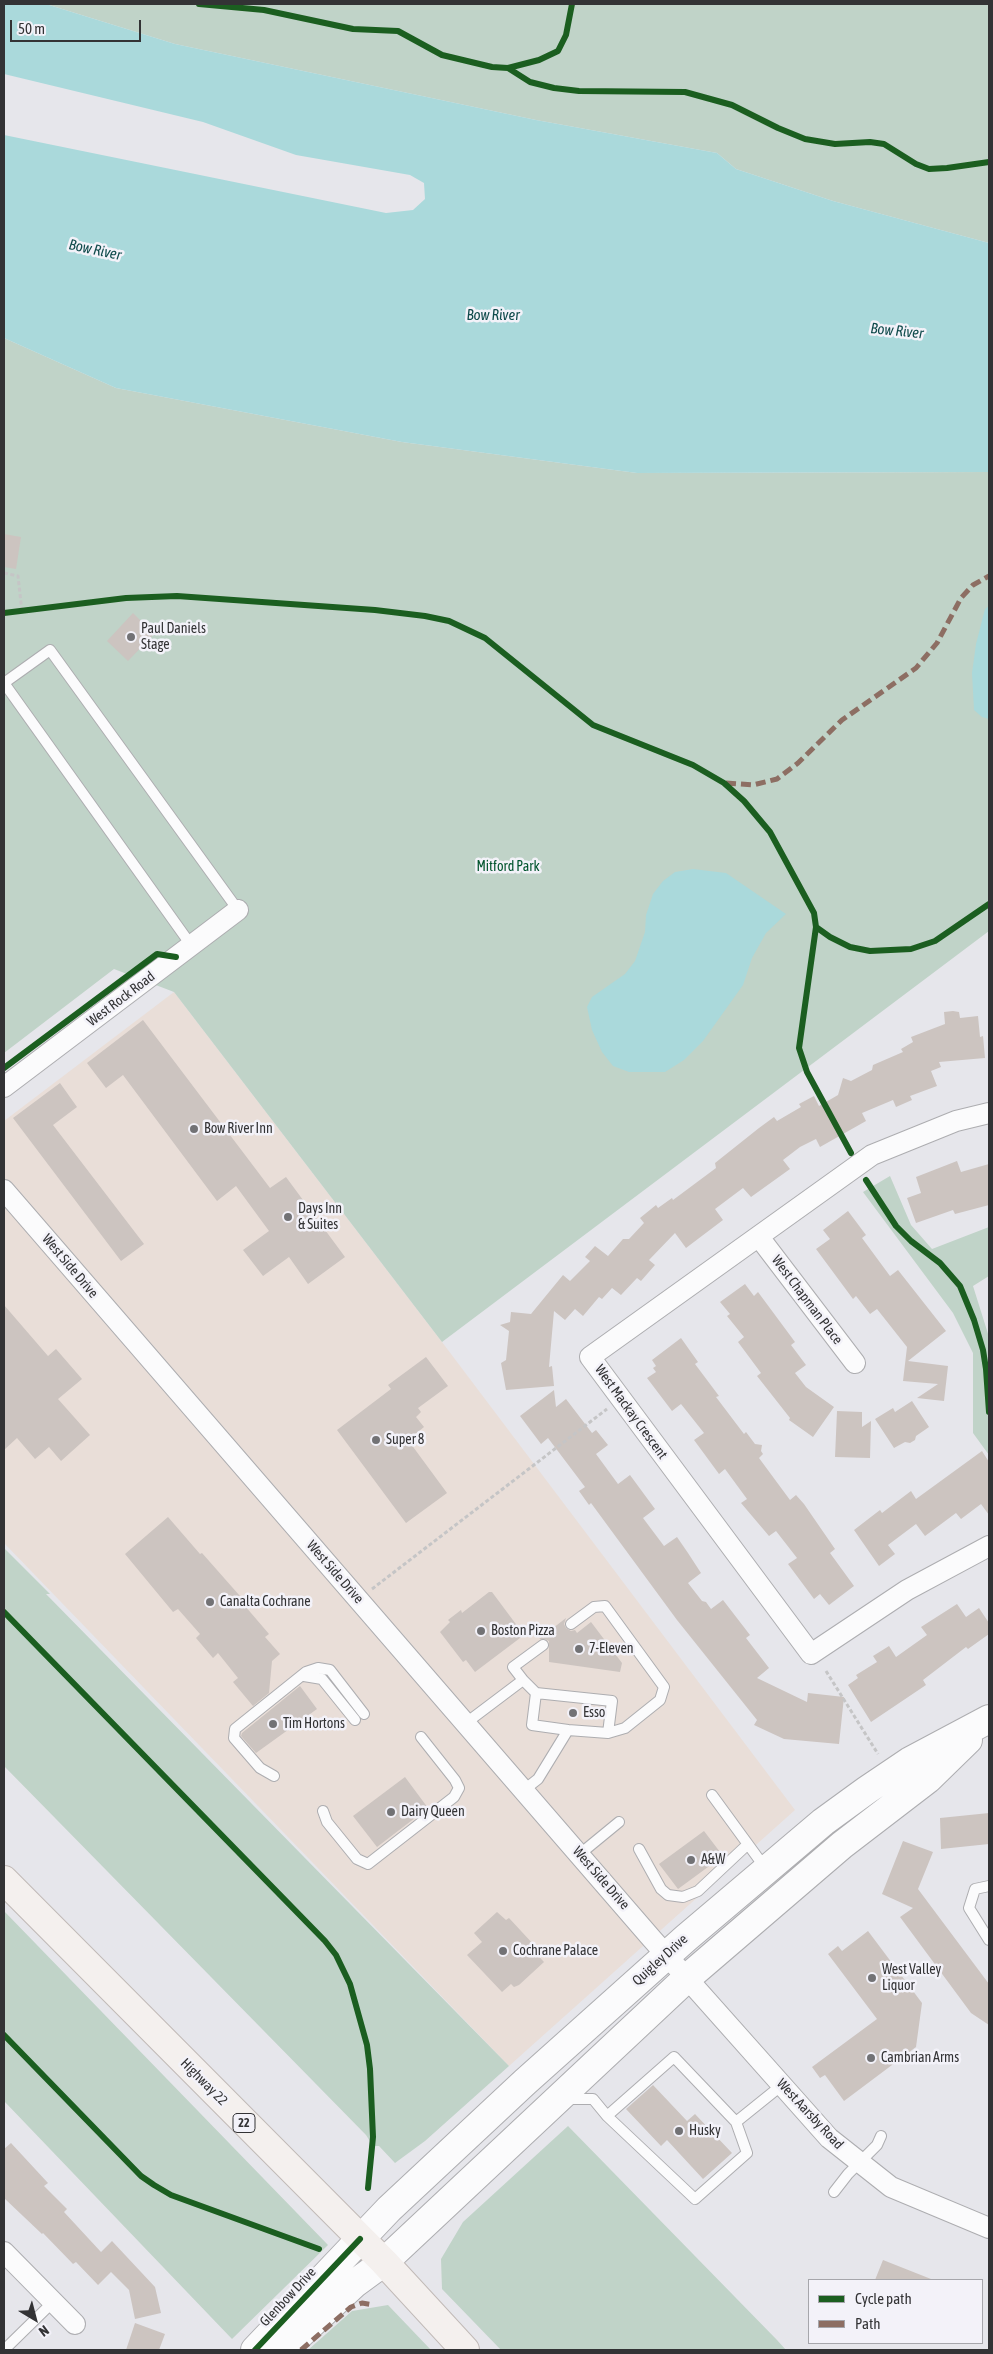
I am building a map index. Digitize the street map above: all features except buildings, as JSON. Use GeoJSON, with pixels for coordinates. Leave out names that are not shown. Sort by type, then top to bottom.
{"type":"FeatureCollection","features":[{"type":"Feature","properties":{"kind":"main road","name":"Highway 22"},"geometry":{"type":"LineString","coordinates":[[4,1880],[384,2262],[464,2350]]}},
{"type":"Feature","properties":{"kind":"street","name":"West Rock Road"},"geometry":{"type":"LineString","coordinates":[[4,1087],[238,910]]}},
{"type":"Feature","properties":{"kind":"street","name":"West Mackay Crescent"},"geometry":{"type":"LineString","coordinates":[[989,1113],[956,1121],[872,1155],[590,1357],[810,1654],[907,1590],[989,1546]]}},
{"type":"Feature","properties":{"kind":"street","name":"West Side Drive"},"geometry":{"type":"LineString","coordinates":[[4,1190],[666,1954]]}},
{"type":"Feature","properties":{"kind":"street","name":"West Chapman Place"},"geometry":{"type":"LineString","coordinates":[[759,1237],[855,1363]]}},
{"type":"Feature","properties":{"kind":"street","name":"Quigley Drive"},"geometry":{"type":"LineString","coordinates":[[360,2239],[389,2209],[525,2082],[666,1954],[823,1822],[910,1762],[989,1719]]}},
{"type":"Feature","properties":{"kind":"street","name":"Quigley Drive"},"geometry":{"type":"LineString","coordinates":[[384,2262],[687,1978],[842,1845],[928,1779],[989,1719]]}},
{"type":"Feature","properties":{"kind":"street","name":"West Aarsby Road"},"geometry":{"type":"LineString","coordinates":[[666,1954],[829,2138],[891,2187],[989,2228]]}},
{"type":"Feature","properties":{"kind":"street","name":"Glenbow Drive"},"geometry":{"type":"LineString","coordinates":[[255,2350],[360,2239]]}},
{"type":"Feature","properties":{"kind":"street"},"geometry":{"type":"LineString","coordinates":[[4,2252],[75,2324]]}},
{"type":"Feature","properties":{"kind":"street"},"geometry":{"type":"LineString","coordinates":[[283,2350],[354,2284],[384,2262]]}},
{"type":"Feature","properties":{"kind":"lane"},"geometry":{"type":"LineString","coordinates":[[191,945],[4,683],[50,650],[238,910]]}},
{"type":"Feature","properties":{"kind":"lane"},"geometry":{"type":"LineString","coordinates":[[536,1693],[532,1725],[582,1726],[608,1733],[625,1728],[660,1700],[664,1687],[605,1606],[594,1607],[571,1624]]}},
{"type":"Feature","properties":{"kind":"lane"},"geometry":{"type":"LineString","coordinates":[[543,1645],[513,1667],[536,1693],[585,1703],[612,1701],[608,1733]]}},
{"type":"Feature","properties":{"kind":"lane"},"geometry":{"type":"LineString","coordinates":[[274,1776],[260,1768],[234,1738],[235,1729],[301,1676],[318,1668],[330,1670],[364,1714]]}},
{"type":"Feature","properties":{"kind":"lane"},"geometry":{"type":"LineString","coordinates":[[301,1676],[316,1676],[322,1679],[355,1720]]}},
{"type":"Feature","properties":{"kind":"lane"},"geometry":{"type":"LineString","coordinates":[[466,1723],[523,1680]]}},
{"type":"Feature","properties":{"kind":"lane"},"geometry":{"type":"LineString","coordinates":[[524,1790],[538,1779],[563,1726]]}},
{"type":"Feature","properties":{"kind":"lane"},"geometry":{"type":"LineString","coordinates":[[322,1811],[327,1822],[357,1859],[368,1864],[454,1797],[459,1788],[455,1780],[421,1737]]}},
{"type":"Feature","properties":{"kind":"lane"},"geometry":{"type":"LineString","coordinates":[[712,1795],[766,1870]]}},
{"type":"Feature","properties":{"kind":"lane"},"geometry":{"type":"LineString","coordinates":[[580,1854],[619,1822]]}},
{"type":"Feature","properties":{"kind":"lane"},"geometry":{"type":"LineString","coordinates":[[639,1849],[661,1889],[668,1896],[683,1897],[698,1891],[747,1845]]}},
{"type":"Feature","properties":{"kind":"lane"},"geometry":{"type":"LineString","coordinates":[[989,1886],[975,1889],[969,1908],[989,1940]]}},
{"type":"Feature","properties":{"kind":"lane"},"geometry":{"type":"LineString","coordinates":[[556,2100],[593,2099],[607,2116],[695,2199],[748,2153],[736,2122],[674,2057],[607,2116]]}},
{"type":"Feature","properties":{"kind":"lane"},"geometry":{"type":"LineString","coordinates":[[736,2122],[782,2085]]}},
{"type":"Feature","properties":{"kind":"lane"},"geometry":{"type":"LineString","coordinates":[[834,2192],[877,2145],[881,2136]]}},
{"type":"Feature","properties":{"kind":"lane"},"geometry":{"type":"LineString","coordinates":[[4,2350],[53,2302]]}},
{"type":"Feature","properties":{"kind":"path"},"geometry":{"type":"LineString","coordinates":[[4,573],[18,576],[22,612]]}},
{"type":"Feature","properties":{"kind":"path"},"geometry":{"type":"LineString","coordinates":[[13,612],[31,611]]}},
{"type":"Feature","properties":{"kind":"path"},"geometry":{"type":"LineString","coordinates":[[372,1589],[607,1409]]}},
{"type":"Feature","properties":{"kind":"path"},"geometry":{"type":"LineString","coordinates":[[826,1670],[878,1754]]}},
{"type":"Feature","properties":{"kind":"shaded area"},"geometry":{"type":"Polygon","coordinates":[[[174,992],[442,1342],[795,1810],[509,2066],[4,1543],[4,1121],[174,992]]]}},
{"type":"Feature","properties":{"kind":"green space"},"geometry":{"type":"Polygon","coordinates":[[[46,4],[989,4],[989,243],[833,201],[736,169],[717,153],[536,120],[175,44],[46,4]]]}},
{"type":"Feature","properties":{"kind":"green space","name":"Mitford Park"},"geometry":{"type":"Polygon","coordinates":[[[4,338],[116,388],[402,442],[637,473],[989,472],[989,931],[442,1342],[174,992],[114,969],[4,1053],[4,338]]]}},
{"type":"Feature","properties":{"kind":"green space"},"geometry":{"type":"Polygon","coordinates":[[[890,1176],[911,1225],[932,1249],[989,1227],[989,1276],[973,1286],[989,1337],[989,1455],[973,1433],[973,1353],[953,1313],[863,1192],[890,1176]]]}},
{"type":"Feature","properties":{"kind":"green space"},"geometry":{"type":"Polygon","coordinates":[[[4,1548],[50,1594],[46,1594],[509,2066],[425,2141],[395,2163],[379,2146],[373,2146],[366,2135],[4,1766],[4,1548]]]}},
{"type":"Feature","properties":{"kind":"green space"},"geometry":{"type":"Polygon","coordinates":[[[4,1911],[328,2245],[232,2339],[4,2101],[4,1911]]]}},
{"type":"Feature","properties":{"kind":"green space"},"geometry":{"type":"Polygon","coordinates":[[[568,2126],[786,2350],[501,2350],[442,2289],[441,2259],[463,2222],[568,2126]]]}},
{"type":"Feature","properties":{"kind":"green space"},"geometry":{"type":"Polygon","coordinates":[[[388,2305],[431,2350],[308,2350],[352,2311],[388,2305]]]}},
{"type":"Feature","properties":{"kind":"water","name":"Bow River"},"geometry":{"type":"Polygon","coordinates":[[[4,4],[46,4],[175,44],[536,120],[717,153],[736,169],[833,201],[989,243],[989,472],[637,473],[402,442],[116,388],[4,338],[4,135],[386,213],[413,210],[425,199],[424,183],[410,175],[296,155],[203,122],[4,74],[4,4]]]}},
{"type":"Feature","properties":{"kind":"water"},"geometry":{"type":"Polygon","coordinates":[[[989,606],[989,719],[982,717],[974,710],[972,673],[976,644],[985,609],[989,606]]]}},
{"type":"Feature","properties":{"kind":"water"},"geometry":{"type":"Polygon","coordinates":[[[693,869],[726,873],[786,914],[766,933],[752,958],[743,985],[703,1041],[684,1060],[665,1072],[629,1072],[613,1066],[602,1052],[592,1030],[587,1007],[592,997],[625,974],[635,961],[645,932],[646,915],[653,894],[663,881],[675,872],[693,869]]]}},
{"type":"Feature","properties":{"kind":"marked path"},"geometry":{"type":"LineString","coordinates":[[726,783],[753,785],[777,779],[798,763],[842,720],[916,668],[937,643],[961,598],[973,585],[989,576]]}},
{"type":"Feature","properties":{"kind":"marked path"},"geometry":{"type":"LineString","coordinates":[[301,2350],[351,2307],[362,2303],[374,2305]]}},
{"type":"Feature","properties":{"kind":"cycle path"},"geometry":{"type":"LineString","coordinates":[[199,4],[264,10],[353,29],[398,31],[442,55],[492,67],[508,68],[530,82],[554,88],[579,91],[685,92],[732,105],[805,139],[835,144],[870,142],[884,144],[916,164],[929,169],[989,162]]}},
{"type":"Feature","properties":{"kind":"cycle path"},"geometry":{"type":"LineString","coordinates":[[508,68],[539,60],[558,51],[566,35],[572,4]]}},
{"type":"Feature","properties":{"kind":"cycle path"},"geometry":{"type":"LineString","coordinates":[[4,613],[126,598],[177,596],[375,610],[449,621],[485,638],[593,725],[693,765],[724,783],[744,801],[770,832],[814,913],[816,927],[830,937],[850,947],[870,951],[911,949],[935,941],[989,904]]}},
{"type":"Feature","properties":{"kind":"cycle path"},"geometry":{"type":"LineString","coordinates":[[816,927],[799,1048],[807,1072],[851,1153]]}},
{"type":"Feature","properties":{"kind":"cycle path"},"geometry":{"type":"LineString","coordinates":[[4,1068],[157,954],[176,957]]}},
{"type":"Feature","properties":{"kind":"cycle path"},"geometry":{"type":"LineString","coordinates":[[866,1180],[896,1226],[911,1241],[940,1263],[960,1286],[974,1320],[983,1350],[989,1412]]}},
{"type":"Feature","properties":{"kind":"cycle path"},"geometry":{"type":"LineString","coordinates":[[4,1612],[325,1941],[336,1955],[350,1984],[367,2045],[373,2137],[368,2188]]}},
{"type":"Feature","properties":{"kind":"cycle path"},"geometry":{"type":"LineString","coordinates":[[4,2035],[141,2176],[154,2185],[171,2195],[319,2249]]}},
{"type":"Feature","properties":{"kind":"cycle path"},"geometry":{"type":"LineString","coordinates":[[255,2350],[360,2239]]}},
{"type":"Feature","properties":{"kind":"place","name":"Paul Daniels Stage"},"geometry":{"type":"Point","coordinates":[131,637]}},
{"type":"Feature","properties":{"kind":"place","name":"Bow River Inn"},"geometry":{"type":"Point","coordinates":[194,1129]}},
{"type":"Feature","properties":{"kind":"place","name":"Days Inn & Suites"},"geometry":{"type":"Point","coordinates":[288,1217]}},
{"type":"Feature","properties":{"kind":"place","name":"Super 8"},"geometry":{"type":"Point","coordinates":[376,1440]}},
{"type":"Feature","properties":{"kind":"place","name":"Canalta Cochrane"},"geometry":{"type":"Point","coordinates":[210,1602]}},
{"type":"Feature","properties":{"kind":"place","name":"Boston Pizza"},"geometry":{"type":"Point","coordinates":[481,1631]}},
{"type":"Feature","properties":{"kind":"place","name":"7-Eleven"},"geometry":{"type":"Point","coordinates":[579,1649]}},
{"type":"Feature","properties":{"kind":"place","name":"Esso"},"geometry":{"type":"Point","coordinates":[573,1713]}},
{"type":"Feature","properties":{"kind":"place","name":"Tim Hortons"},"geometry":{"type":"Point","coordinates":[273,1724]}},
{"type":"Feature","properties":{"kind":"place","name":"Dairy Queen"},"geometry":{"type":"Point","coordinates":[391,1812]}},
{"type":"Feature","properties":{"kind":"place","name":"A&W"},"geometry":{"type":"Point","coordinates":[691,1860]}},
{"type":"Feature","properties":{"kind":"place","name":"Cochrane Palace"},"geometry":{"type":"Point","coordinates":[503,1951]}},
{"type":"Feature","properties":{"kind":"place","name":"West Valley Liquor"},"geometry":{"type":"Point","coordinates":[872,1978]}},
{"type":"Feature","properties":{"kind":"place","name":"Cambrian Arms"},"geometry":{"type":"Point","coordinates":[871,2058]}},
{"type":"Feature","properties":{"kind":"place","name":"Husky"},"geometry":{"type":"Point","coordinates":[679,2131]}}]}
